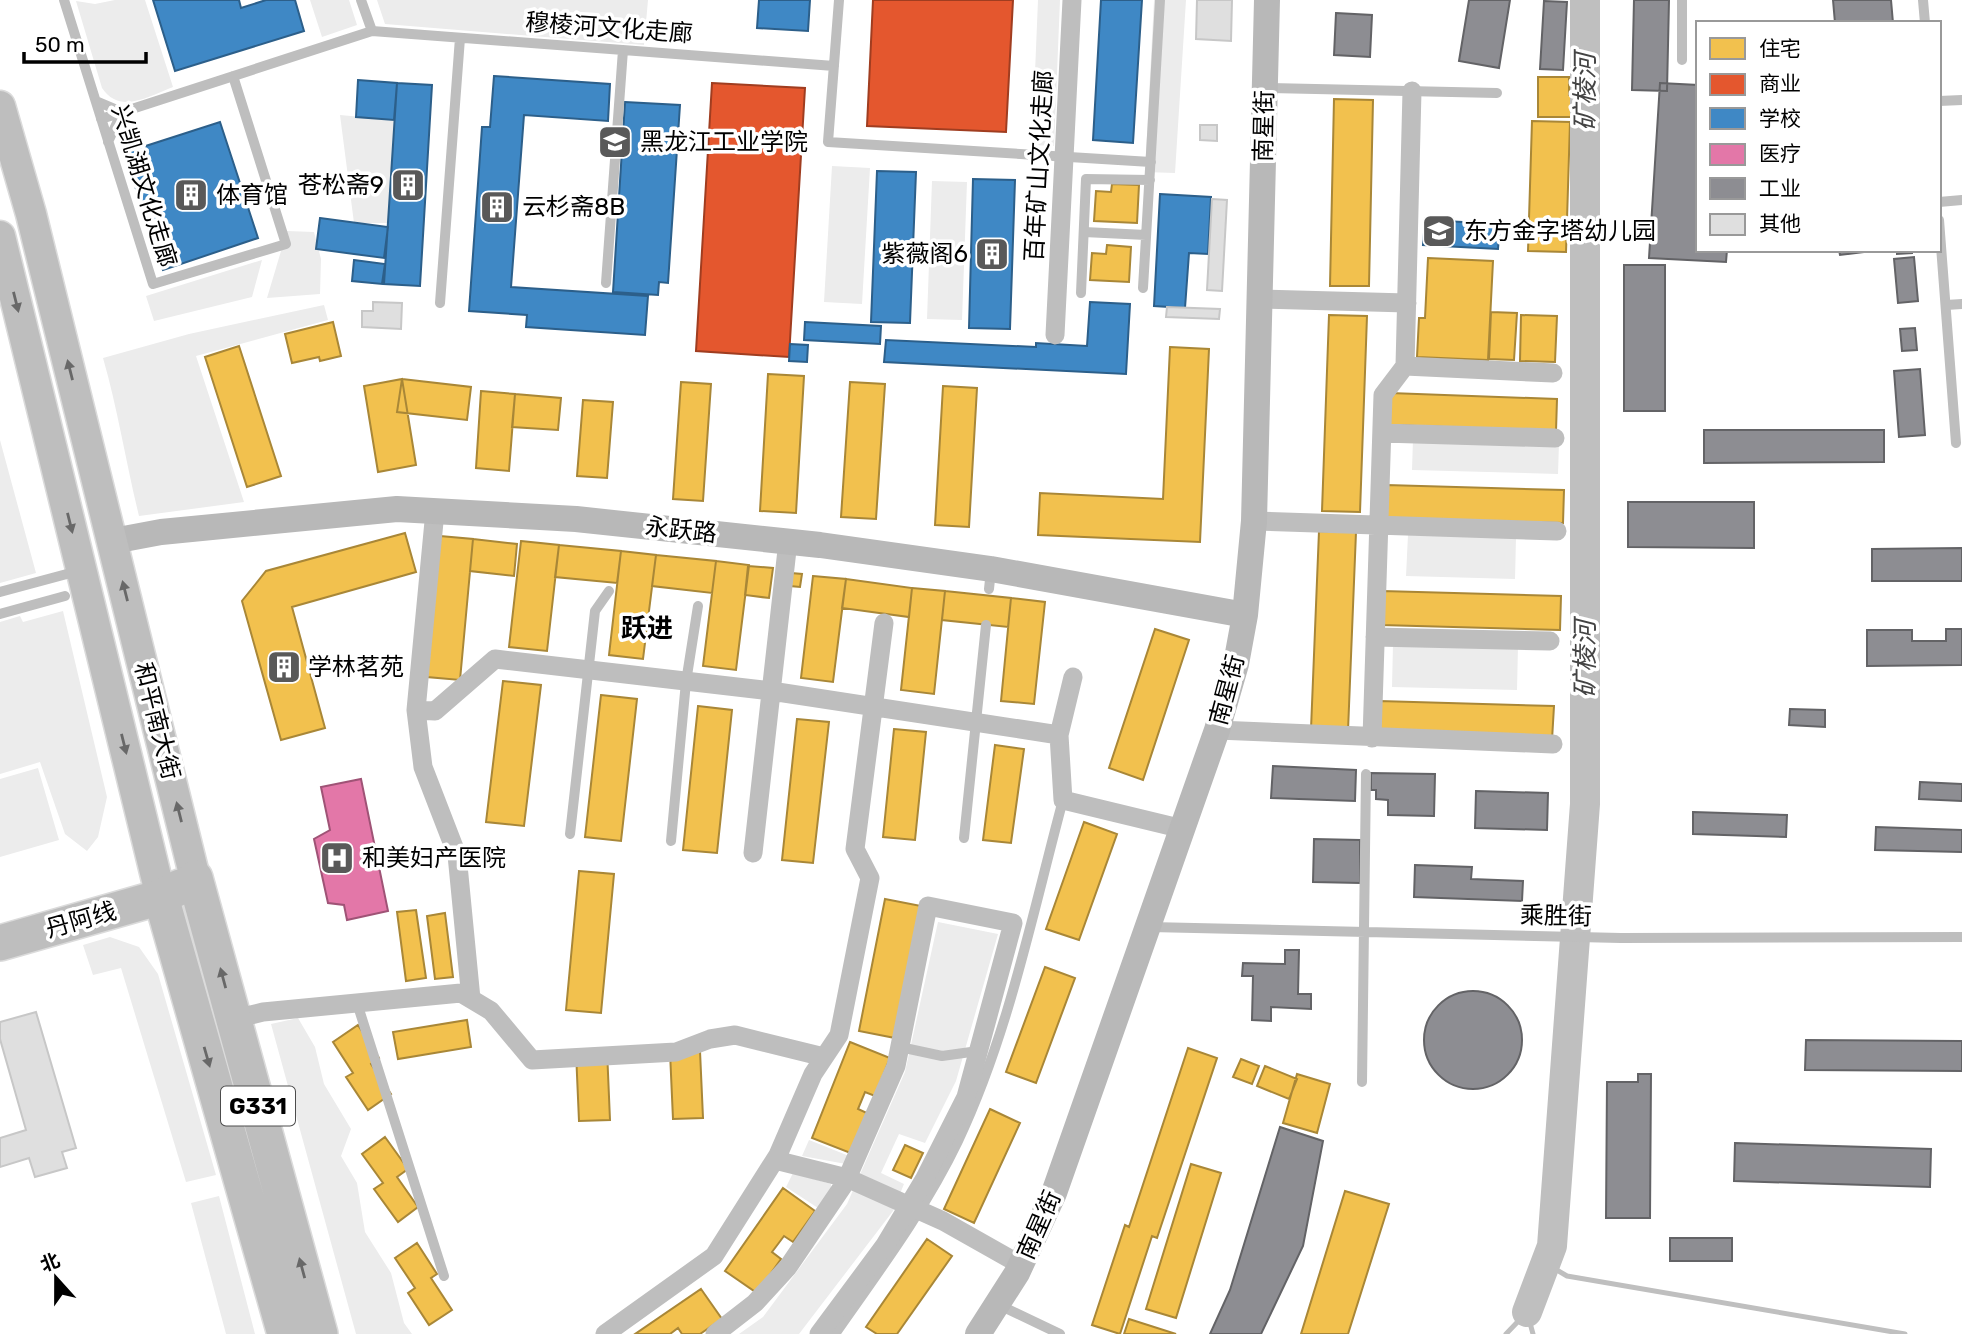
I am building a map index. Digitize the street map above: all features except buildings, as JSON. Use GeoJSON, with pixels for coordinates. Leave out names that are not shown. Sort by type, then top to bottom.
{"type":"FeatureCollection","features":[{"type":"Feature","properties":{"kind":"highway"},"geometry":{"type":"LineString","coordinates":[[159,886],[195,878]]}},
{"type":"Feature","properties":{"kind":"highway","name":"和平南大街"},"geometry":{"type":"LineString","coordinates":[[195,878],[320,1334]]}},
{"type":"Feature","properties":{"kind":"highway","name":"和平南大街"},"geometry":{"type":"LineString","coordinates":[[159,886],[285,1334]]}},
{"type":"Feature","properties":{"kind":"highway","name":"丹阿线"},"geometry":{"type":"LineString","coordinates":[[0,920],[159,886]]}},
{"type":"Feature","properties":{"kind":"highway","name":"丹阿线"},"geometry":{"type":"LineString","coordinates":[[0,943],[159,886]]}},
{"type":"Feature","properties":{"kind":"main road","name":"和平南大街"},"geometry":{"type":"LineString","coordinates":[[0,106],[32,214],[195,878]]}},
{"type":"Feature","properties":{"kind":"main road","name":"和平南大街"},"geometry":{"type":"LineString","coordinates":[[0,236],[159,886]]}},
{"type":"Feature","properties":{"kind":"street","name":"百年矿山文化走廊"},"geometry":{"type":"LineString","coordinates":[[1055,335],[1072,0]]}},
{"type":"Feature","properties":{"kind":"street","name":"南星街"},"geometry":{"type":"LineString","coordinates":[[978,1334],[1021,1265],[1054,1194],[1217,730],[1236,664],[1245,615],[1254,521],[1267,0]]}},
{"type":"Feature","properties":{"kind":"street"},"geometry":{"type":"LineString","coordinates":[[1372,738],[1383,395],[1405,366],[1412,91]]}},
{"type":"Feature","properties":{"kind":"street"},"geometry":{"type":"LineString","coordinates":[[1259,299],[1406,303]]}},
{"type":"Feature","properties":{"kind":"street"},"geometry":{"type":"LineString","coordinates":[[1405,366],[1553,373]]}},
{"type":"Feature","properties":{"kind":"street"},"geometry":{"type":"LineString","coordinates":[[1382,433],[1555,438]]}},
{"type":"Feature","properties":{"kind":"street","name":"永跃路"},"geometry":{"type":"LineString","coordinates":[[113,541],[161,532],[397,509],[576,519],[788,541],[990,579],[1245,615]]}},
{"type":"Feature","properties":{"kind":"street"},"geometry":{"type":"LineString","coordinates":[[435,511],[416,710],[423,767],[457,855],[471,999]]}},
{"type":"Feature","properties":{"kind":"street"},"geometry":{"type":"LineString","coordinates":[[1254,521],[1557,531]]}},
{"type":"Feature","properties":{"kind":"street"},"geometry":{"type":"LineString","coordinates":[[753,853],[788,541]]}},
{"type":"Feature","properties":{"kind":"street"},"geometry":{"type":"LineString","coordinates":[[605,1334],[714,1256],[775,1160],[813,1074],[839,1035],[870,877],[855,849],[884,623]]}},
{"type":"Feature","properties":{"kind":"street"},"geometry":{"type":"LineString","coordinates":[[1376,637],[1550,641]]}},
{"type":"Feature","properties":{"kind":"street"},"geometry":{"type":"LineString","coordinates":[[416,710],[435,711],[495,659],[771,691],[1059,735]]}},
{"type":"Feature","properties":{"kind":"street"},"geometry":{"type":"LineString","coordinates":[[1073,677],[1059,735],[1063,800],[1183,829]]}},
{"type":"Feature","properties":{"kind":"street"},"geometry":{"type":"LineString","coordinates":[[1217,730],[1553,744]]}},
{"type":"Feature","properties":{"kind":"street"},"geometry":{"type":"LineString","coordinates":[[715,1334],[755,1303],[788,1267],[847,1178],[896,1066],[928,906],[1013,923],[966,1097],[915,1208],[819,1334]]}},
{"type":"Feature","properties":{"kind":"street"},"geometry":{"type":"LineString","coordinates":[[234,1019],[263,1012],[461,993],[491,1012],[532,1060],[676,1052],[710,1039],[734,1035],[824,1057]]}},
{"type":"Feature","properties":{"kind":"street"},"geometry":{"type":"LineString","coordinates":[[775,1160],[847,1178],[915,1208],[1021,1265]]}},
{"type":"Feature","properties":{"kind":"lane","name":"兴凯湖文化走廊"},"geometry":{"type":"LineString","coordinates":[[64,0],[152,284],[286,243],[233,76]]}},
{"type":"Feature","properties":{"kind":"lane"},"geometry":{"type":"LineString","coordinates":[[361,0],[372,31]]}},
{"type":"Feature","properties":{"kind":"lane"},"geometry":{"type":"LineString","coordinates":[[839,0],[828,142],[1151,162]]}},
{"type":"Feature","properties":{"kind":"lane"},"geometry":{"type":"LineString","coordinates":[[1143,288],[1160,0]]}},
{"type":"Feature","properties":{"kind":"lane"},"geometry":{"type":"LineString","coordinates":[[1682,0],[1682,60]]}},
{"type":"Feature","properties":{"kind":"lane"},"geometry":{"type":"LineString","coordinates":[[1923,0],[1925,21]]}},
{"type":"Feature","properties":{"kind":"lane","name":"穆棱河文化走廊"},"geometry":{"type":"LineString","coordinates":[[101,119],[372,31],[834,66]]}},
{"type":"Feature","properties":{"kind":"lane"},"geometry":{"type":"LineString","coordinates":[[440,303],[460,38]]}},
{"type":"Feature","properties":{"kind":"lane"},"geometry":{"type":"LineString","coordinates":[[606,283],[623,50]]}},
{"type":"Feature","properties":{"kind":"lane"},"geometry":{"type":"LineString","coordinates":[[1264,88],[1497,93]]}},
{"type":"Feature","properties":{"kind":"lane"},"geometry":{"type":"LineString","coordinates":[[1941,102],[1962,100]]}},
{"type":"Feature","properties":{"kind":"lane"},"geometry":{"type":"LineString","coordinates":[[96,102],[122,112],[108,142]]}},
{"type":"Feature","properties":{"kind":"lane"},"geometry":{"type":"LineString","coordinates":[[1082,293],[1086,179],[1150,180]]}},
{"type":"Feature","properties":{"kind":"lane"},"geometry":{"type":"LineString","coordinates":[[1941,202],[1962,200]]}},
{"type":"Feature","properties":{"kind":"lane"},"geometry":{"type":"LineString","coordinates":[[1084,232],[1146,235]]}},
{"type":"Feature","properties":{"kind":"lane"},"geometry":{"type":"LineString","coordinates":[[1941,244],[1956,443]]}},
{"type":"Feature","properties":{"kind":"lane"},"geometry":{"type":"LineString","coordinates":[[1946,305],[1962,304]]}},
{"type":"Feature","properties":{"kind":"lane"},"geometry":{"type":"LineString","coordinates":[[0,592],[82,570]]}},
{"type":"Feature","properties":{"kind":"lane"},"geometry":{"type":"LineString","coordinates":[[570,834],[595,611],[609,591]]}},
{"type":"Feature","properties":{"kind":"lane"},"geometry":{"type":"LineString","coordinates":[[0,614],[65,597]]}},
{"type":"Feature","properties":{"kind":"lane"},"geometry":{"type":"LineString","coordinates":[[671,841],[685,682],[698,606]]}},
{"type":"Feature","properties":{"kind":"lane"},"geometry":{"type":"LineString","coordinates":[[964,838],[986,625]]}},
{"type":"Feature","properties":{"kind":"lane"},"geometry":{"type":"LineString","coordinates":[[1362,1082],[1366,774]]}},
{"type":"Feature","properties":{"kind":"lane"},"geometry":{"type":"LineString","coordinates":[[835,1334],[958,1140],[1004,1026],[1063,800]]}},
{"type":"Feature","properties":{"kind":"lane"},"geometry":{"type":"LineString","coordinates":[[1013,923],[1033,914]]}},
{"type":"Feature","properties":{"kind":"lane","name":"乘胜街"},"geometry":{"type":"LineString","coordinates":[[1149,927],[1621,938],[1962,937]]}},
{"type":"Feature","properties":{"kind":"lane"},"geometry":{"type":"LineString","coordinates":[[357,1003],[444,1276]]}},
{"type":"Feature","properties":{"kind":"lane"},"geometry":{"type":"LineString","coordinates":[[900,1047],[942,1056],[978,1051]]}},
{"type":"Feature","properties":{"kind":"lane"},"geometry":{"type":"LineString","coordinates":[[998,1305],[1060,1334]]}},
{"type":"Feature","properties":{"kind":"shaded area"},"geometry":{"type":"Polygon","coordinates":[[[115,0],[145,0],[173,87],[126,102],[109,96],[102,88],[76,1],[95,4],[115,0]]]}},
{"type":"Feature","properties":{"kind":"shaded area"},"geometry":{"type":"Polygon","coordinates":[[[310,0],[349,0],[357,25],[322,37],[310,0]]]}},
{"type":"Feature","properties":{"kind":"shaded area"},"geometry":{"type":"Polygon","coordinates":[[[377,0],[648,0],[644,45],[385,24],[377,0]]]}},
{"type":"Feature","properties":{"kind":"shaded area"},"geometry":{"type":"Polygon","coordinates":[[[1038,0],[1060,0],[1054,146],[1032,145],[1038,0]]]}},
{"type":"Feature","properties":{"kind":"shaded area"},"geometry":{"type":"Polygon","coordinates":[[[1154,0],[1186,0],[1175,173],[1145,172],[1154,0]]]}},
{"type":"Feature","properties":{"kind":"shaded area"},"geometry":{"type":"Polygon","coordinates":[[[340,115],[394,120],[390,223],[354,223],[340,115]]]}},
{"type":"Feature","properties":{"kind":"shaded area"},"geometry":{"type":"Polygon","coordinates":[[[832,166],[870,168],[862,304],[824,302],[832,166]]]}},
{"type":"Feature","properties":{"kind":"shaded area"},"geometry":{"type":"Polygon","coordinates":[[[932,181],[967,182],[962,320],[927,319],[932,181]]]}},
{"type":"Feature","properties":{"kind":"shaded area"},"geometry":{"type":"Polygon","coordinates":[[[287,231],[314,232],[321,259],[320,294],[267,298],[287,231]]]}},
{"type":"Feature","properties":{"kind":"shaded area"},"geometry":{"type":"Polygon","coordinates":[[[262,260],[252,297],[154,321],[146,296],[262,260]]]}},
{"type":"Feature","properties":{"kind":"shaded area"},"geometry":{"type":"Polygon","coordinates":[[[324,305],[328,320],[196,356],[244,502],[139,516],[103,358],[189,334],[324,305]]]}},
{"type":"Feature","properties":{"kind":"shaded area"},"geometry":{"type":"Polygon","coordinates":[[[1413,439],[1559,443],[1558,474],[1412,470],[1413,439]]]}},
{"type":"Feature","properties":{"kind":"shaded area"},"geometry":{"type":"Polygon","coordinates":[[[0,440],[36,573],[0,583],[0,440]]]}},
{"type":"Feature","properties":{"kind":"shaded area"},"geometry":{"type":"Polygon","coordinates":[[[1408,535],[1516,538],[1515,579],[1406,576],[1408,535]]]}},
{"type":"Feature","properties":{"kind":"shaded area"},"geometry":{"type":"Polygon","coordinates":[[[63,611],[107,797],[98,837],[87,851],[65,834],[40,762],[0,774],[0,622],[20,616],[23,622],[63,611]]]}},
{"type":"Feature","properties":{"kind":"shaded area"},"geometry":{"type":"Polygon","coordinates":[[[1393,644],[1518,646],[1517,690],[1392,687],[1393,644]]]}},
{"type":"Feature","properties":{"kind":"shaded area"},"geometry":{"type":"Polygon","coordinates":[[[38,768],[59,840],[0,857],[0,779],[38,768]]]}},
{"type":"Feature","properties":{"kind":"shaded area"},"geometry":{"type":"Polygon","coordinates":[[[938,922],[998,934],[956,1081],[925,1143],[899,1134],[881,1173],[904,1184],[893,1211],[799,1334],[739,1334],[763,1317],[847,1204],[905,1072],[938,922]]]}},
{"type":"Feature","properties":{"kind":"shaded area"},"geometry":{"type":"Polygon","coordinates":[[[110,937],[139,947],[158,974],[216,1175],[186,1182],[121,968],[93,975],[83,945],[110,937]]]}},
{"type":"Feature","properties":{"kind":"shaded area"},"geometry":{"type":"Polygon","coordinates":[[[298,1018],[315,1047],[324,1084],[351,1129],[341,1156],[357,1183],[365,1232],[391,1273],[404,1323],[412,1334],[356,1334],[271,1024],[298,1018]]]}},
{"type":"Feature","properties":{"kind":"shaded area"},"geometry":{"type":"Polygon","coordinates":[[[809,1140],[849,1156],[846,1164],[802,1156],[809,1140]]]}},
{"type":"Feature","properties":{"kind":"shaded area"},"geometry":{"type":"Polygon","coordinates":[[[793,1173],[831,1184],[831,1191],[818,1208],[786,1187],[793,1173]]]}},
{"type":"Feature","properties":{"kind":"shaded area"},"geometry":{"type":"Polygon","coordinates":[[[219,1196],[255,1334],[226,1334],[191,1203],[219,1196]]]}},
{"type":"Feature","properties":{"kind":"waterway","name":"矿棱河"},"geometry":{"type":"LineString","coordinates":[[1527,1312],[1552,1246],[1585,804],[1585,0]]}},
{"type":"Feature","properties":{"kind":"waterway"},"geometry":{"type":"LineString","coordinates":[[1545,1263],[1567,1276],[1905,1334]]}},
{"type":"Feature","properties":{"kind":"waterway"},"geometry":{"type":"LineString","coordinates":[[1527,1312],[1533,1334]]}},
{"type":"Feature","properties":{"kind":"waterway"},"geometry":{"type":"LineString","coordinates":[[1506,1334],[1527,1312]]}},
{"type":"Feature","properties":{"kind":"place","name":"黑龙江工业学院"},"geometry":{"type":"Point","coordinates":[615,142]}},
{"type":"Feature","properties":{"kind":"place","name":"苍松斋9"},"geometry":{"type":"Point","coordinates":[408,185]}},
{"type":"Feature","properties":{"kind":"place","name":"体育馆"},"geometry":{"type":"Point","coordinates":[191,195]}},
{"type":"Feature","properties":{"kind":"place","name":"云杉斋8B"},"geometry":{"type":"Point","coordinates":[497,207]}},
{"type":"Feature","properties":{"kind":"place","name":"东方金字塔幼儿园"},"geometry":{"type":"Point","coordinates":[1439,231]}},
{"type":"Feature","properties":{"kind":"place","name":"紫薇阁6"},"geometry":{"type":"Point","coordinates":[992,254]}},
{"type":"Feature","properties":{"kind":"place","name":"学林茗苑"},"geometry":{"type":"Point","coordinates":[284,667]}},
{"type":"Feature","properties":{"kind":"place","name":"和美妇产医院"},"geometry":{"type":"Point","coordinates":[337,858]}},
{"type":"Feature","properties":{"kind":"district","name":"跃进"},"geometry":{"type":"Point","coordinates":[647,628]}}]}
